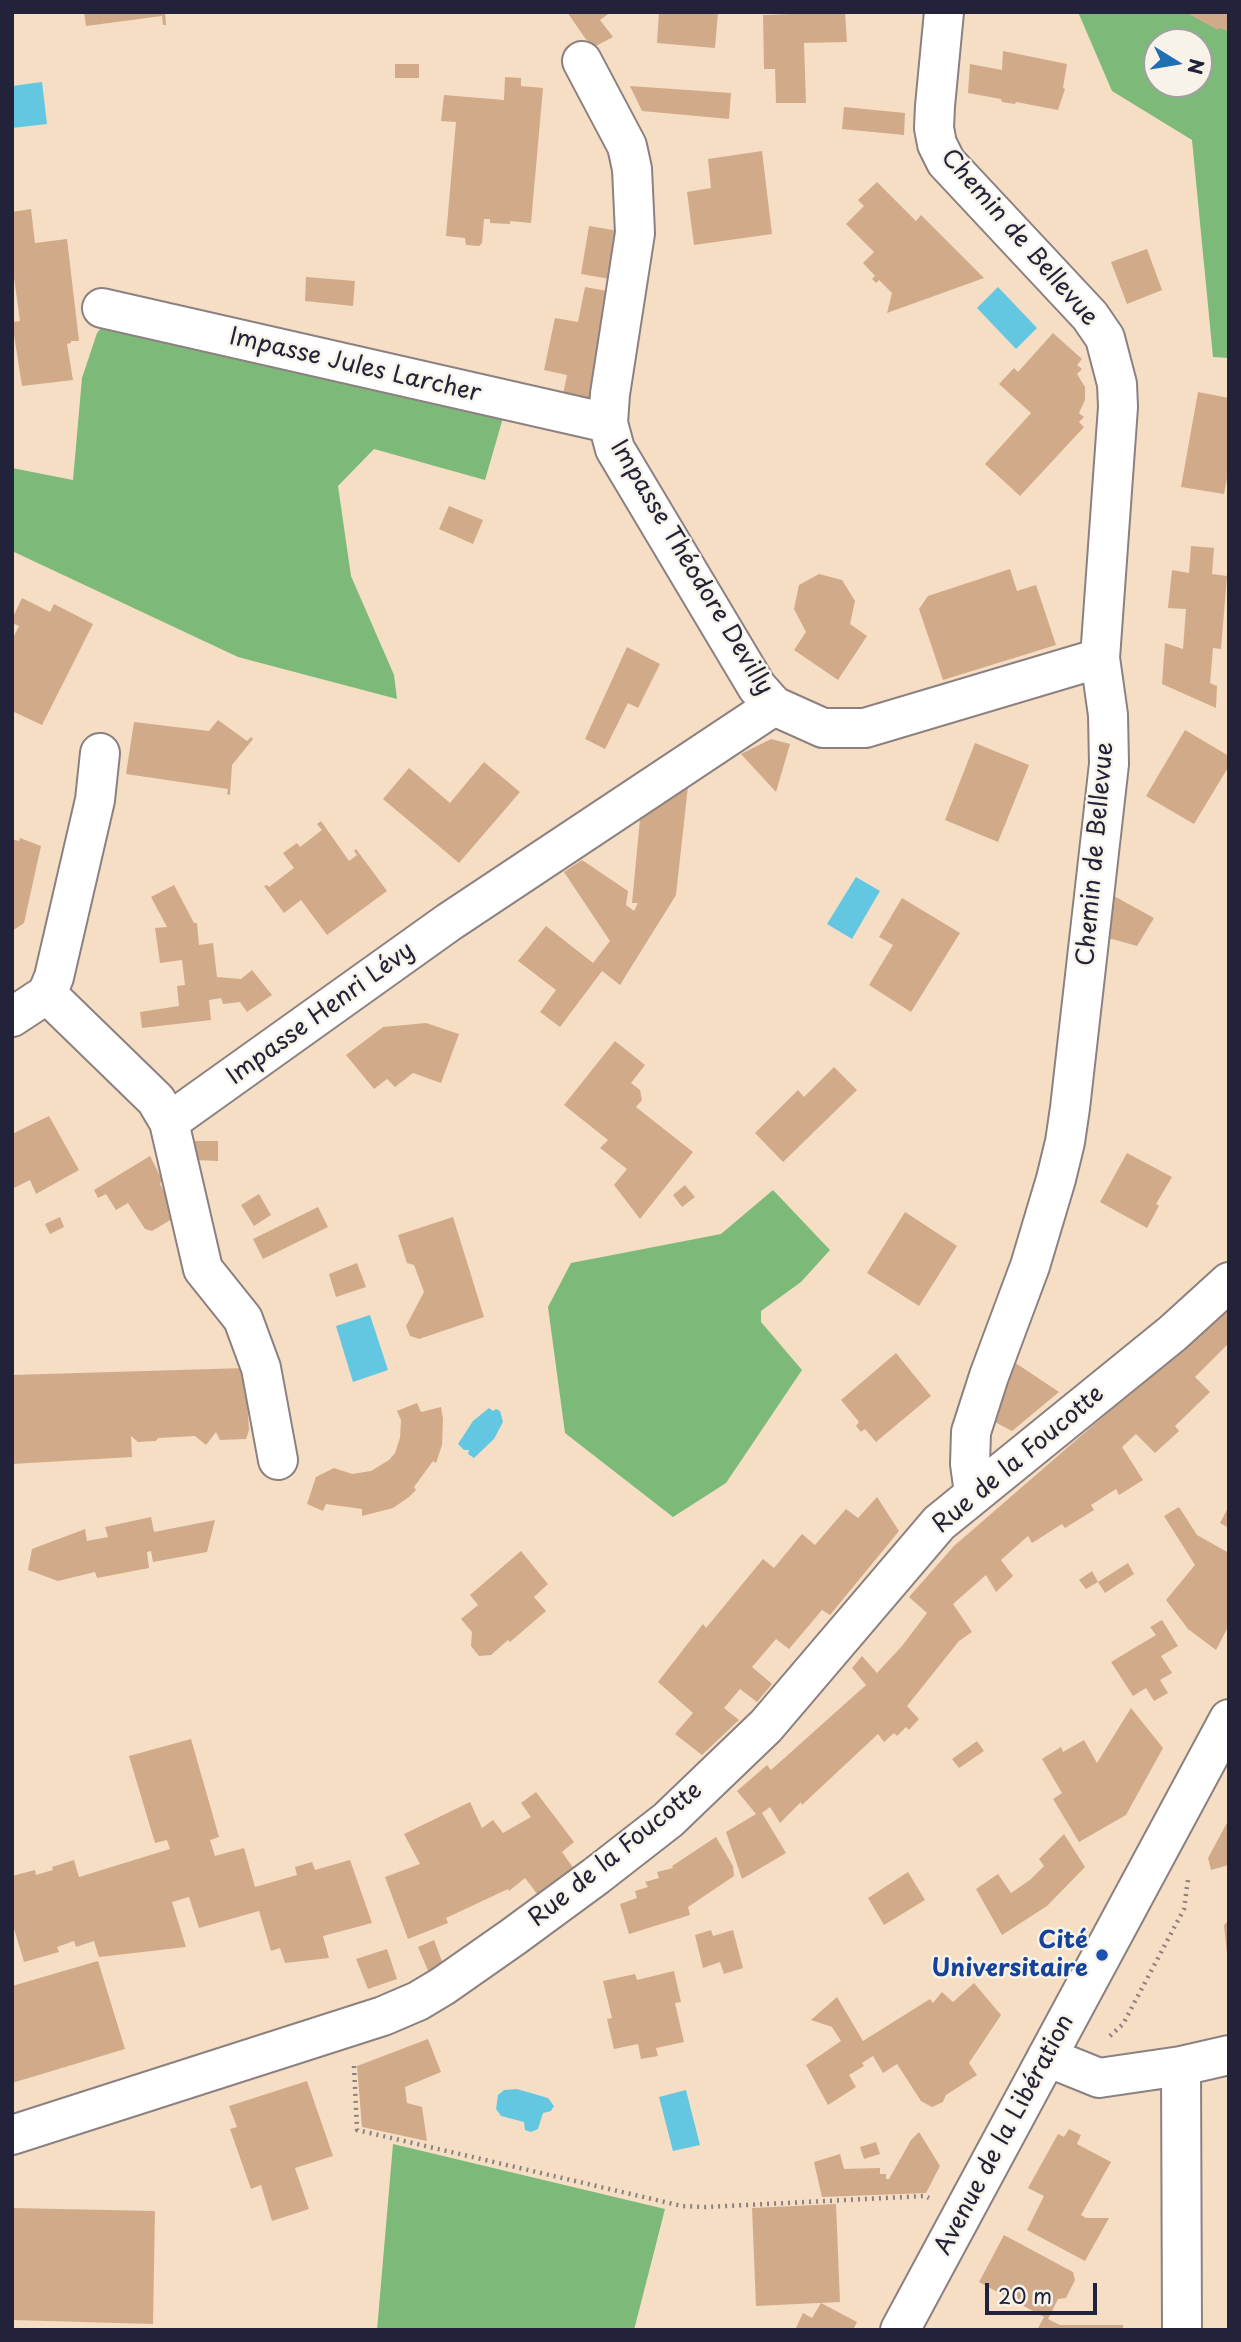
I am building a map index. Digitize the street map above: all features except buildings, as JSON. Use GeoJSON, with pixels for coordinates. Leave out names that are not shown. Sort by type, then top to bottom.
{"type":"FeatureCollection","features":[{"type":"Feature","properties":{"kind":"street","name":"Chemin de Bellevue"},"geometry":{"type":"LineString","coordinates":[[944,12],[935,106],[934,128],[937,144],[946,162],[1090,316],[1105,338],[1117,384],[1118,407],[1100,658],[1108,715],[1109,764],[1065,1142],[1030,1266],[971,1432],[970,1464],[974,1493]]}},
{"type":"Feature","properties":{"kind":"street","name":"Impasse Théodore Devilly"},"geometry":{"type":"LineString","coordinates":[[582,61],[627,146],[632,169],[635,233],[608,423],[615,449],[757,687],[774,706],[823,728],[865,728],[1100,658]]}},
{"type":"Feature","properties":{"kind":"street","name":"Impasse Jules Larcher"},"geometry":{"type":"LineString","coordinates":[[102,308],[608,423]]}},
{"type":"Feature","properties":{"kind":"street","name":"Impasse Henri Lévy"},"geometry":{"type":"LineString","coordinates":[[169,1122],[449,922],[774,706]]}},
{"type":"Feature","properties":{"kind":"street"},"geometry":{"type":"LineString","coordinates":[[12,1017],[47,994],[54,977],[95,800],[100,753]]}},
{"type":"Feature","properties":{"kind":"street"},"geometry":{"type":"LineString","coordinates":[[47,994],[156,1100],[169,1122],[203,1269],[243,1319],[261,1368],[278,1460]]}},
{"type":"Feature","properties":{"kind":"street","name":"Rue de la Foucotte"},"geometry":{"type":"LineString","coordinates":[[12,2135],[383,2016],[418,2001],[443,1986],[596,1876],[668,1819],[766,1726],[939,1523],[1173,1334],[1229,1282]]}},
{"type":"Feature","properties":{"kind":"street","name":"Avenue de la Libération"},"geometry":{"type":"LineString","coordinates":[[900,2330],[1229,1719]]}},
{"type":"Feature","properties":{"kind":"street"},"geometry":{"type":"LineString","coordinates":[[1047,2057],[1099,2078],[1181,2066],[1229,2055]]}},
{"type":"Feature","properties":{"kind":"street"},"geometry":{"type":"LineString","coordinates":[[1181,2066],[1182,2330]]}},
{"type":"Feature","properties":{"kind":"path"},"geometry":{"type":"LineString","coordinates":[[352,2026],[357,2130],[682,2206],[925,2196]]}},
{"type":"Feature","properties":{"kind":"green space"},"geometry":{"type":"Polygon","coordinates":[[[1078,12],[1229,12],[1229,358],[1213,357],[1192,140],[1112,91],[1078,12]]]}},
{"type":"Feature","properties":{"kind":"green space"},"geometry":{"type":"Polygon","coordinates":[[[105,323],[505,411],[485,480],[374,449],[338,486],[351,576],[394,675],[397,699],[238,657],[12,551],[12,468],[73,480],[82,378],[97,333],[105,323]]]}},
{"type":"Feature","properties":{"kind":"green space"},"geometry":{"type":"Polygon","coordinates":[[[773,1190],[830,1250],[801,1282],[761,1311],[761,1322],[802,1370],[726,1483],[673,1517],[565,1433],[548,1307],[571,1263],[721,1234],[773,1190]]]}},
{"type":"Feature","properties":{"kind":"green space"},"geometry":{"type":"Polygon","coordinates":[[[393,2144],[665,2209],[634,2330],[377,2330],[393,2144]]]}},
{"type":"Feature","properties":{"kind":"water"},"geometry":{"type":"Polygon","coordinates":[[[42,82],[47,124],[12,128],[12,86],[42,82]]]}},
{"type":"Feature","properties":{"kind":"water"},"geometry":{"type":"Polygon","coordinates":[[[998,287],[1037,328],[1016,349],[977,308],[998,287]]]}},
{"type":"Feature","properties":{"kind":"water"},"geometry":{"type":"Polygon","coordinates":[[[856,877],[880,891],[852,939],[827,924],[856,877]]]}},
{"type":"Feature","properties":{"kind":"water"},"geometry":{"type":"Polygon","coordinates":[[[370,1315],[388,1370],[353,1382],[336,1326],[370,1315]]]}},
{"type":"Feature","properties":{"kind":"water"},"geometry":{"type":"Polygon","coordinates":[[[489,1408],[500,1411],[503,1422],[494,1439],[474,1458],[468,1454],[469,1450],[464,1450],[458,1444],[473,1421],[489,1408]]]}},
{"type":"Feature","properties":{"kind":"water"},"geometry":{"type":"Polygon","coordinates":[[[517,2089],[548,2098],[554,2106],[551,2111],[543,2113],[538,2129],[531,2132],[525,2130],[524,2122],[501,2116],[496,2109],[498,2095],[504,2090],[517,2089]]]}},
{"type":"Feature","properties":{"kind":"water"},"geometry":{"type":"Polygon","coordinates":[[[686,2090],[700,2145],[673,2151],[659,2097],[686,2090]]]}},
{"type":"Feature","properties":{"kind":"place","name":"Cité Universitaire"},"geometry":{"type":"Point","coordinates":[1102,1955]}}]}
